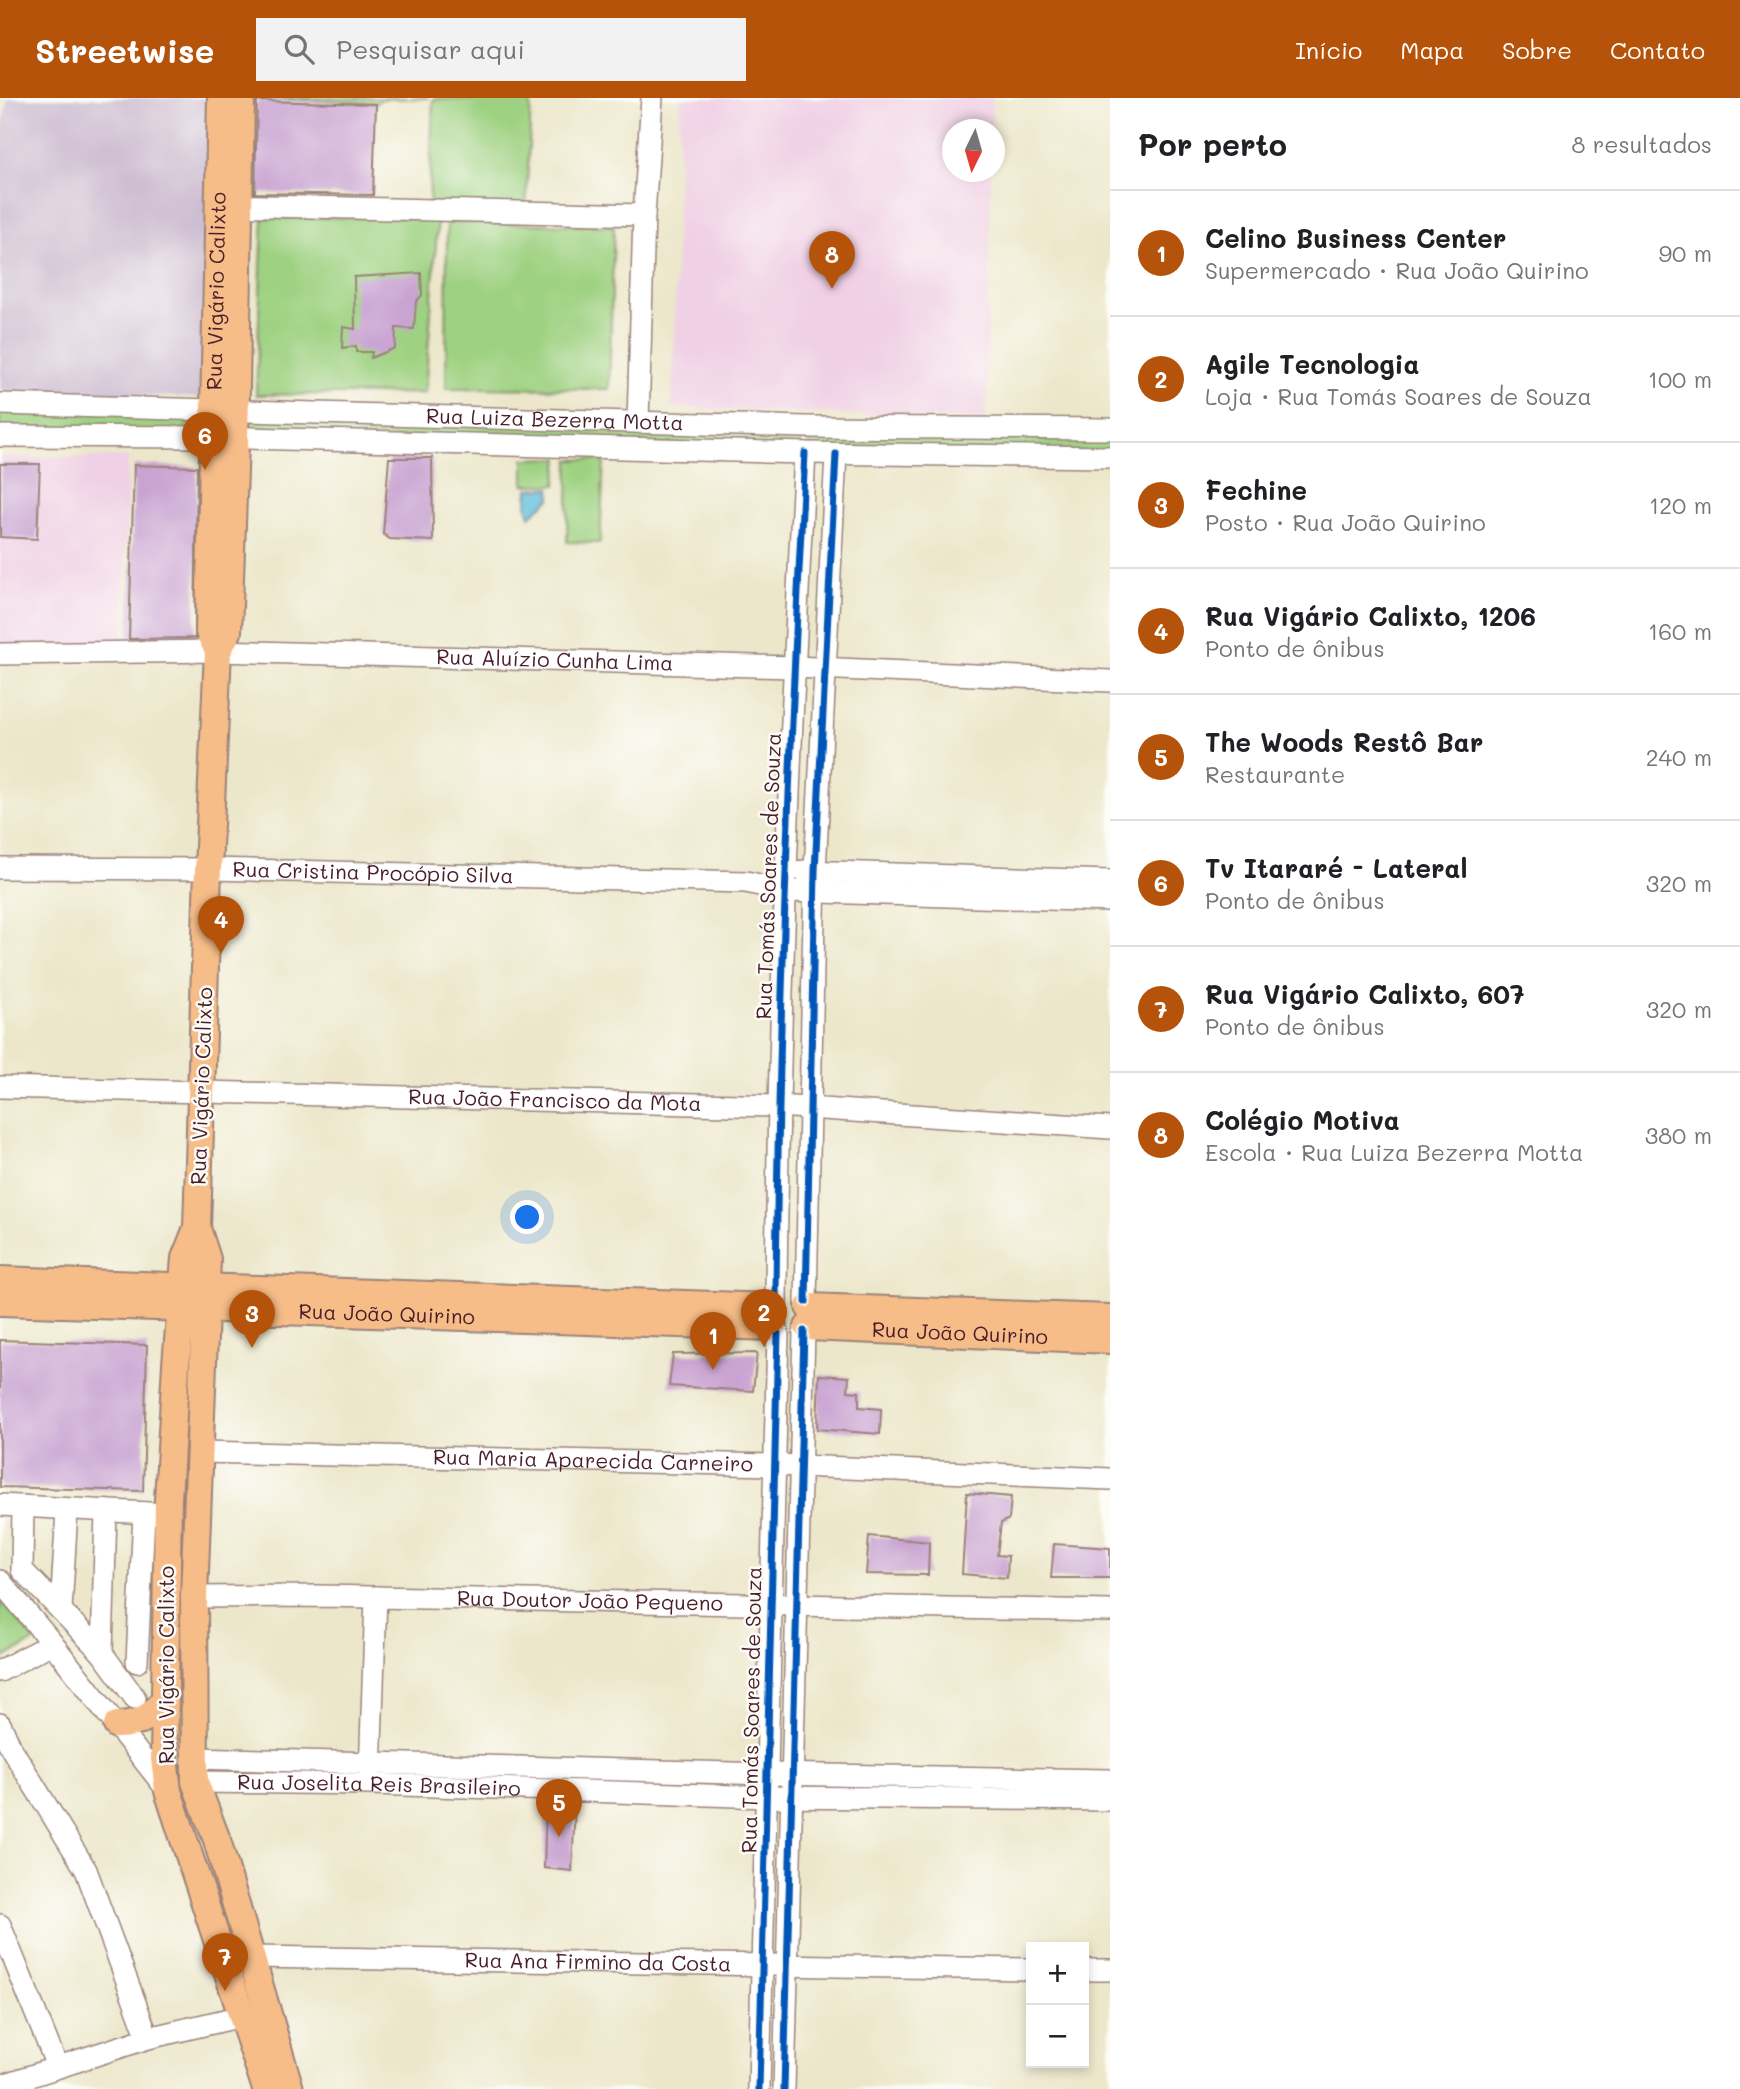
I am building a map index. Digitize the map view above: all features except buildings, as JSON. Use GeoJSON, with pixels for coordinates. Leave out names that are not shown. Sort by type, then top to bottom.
{"type":"FeatureCollection","features":[{"type":"Feature","properties":{"kind":"main road","name":"Rua Vigário Calixto"},"geometry":{"type":"LineString","coordinates":[[221,98],[228,205],[224,410],[228,632],[218,651],[208,869],[197,1228],[207,1259],[193,1297],[176,1364],[156,1514],[164,1758],[169,1791],[266,2089]]}},
{"type":"Feature","properties":{"kind":"main road","name":"Rua Vigário Calixto"},"geometry":{"type":"LineString","coordinates":[[228,205],[241,98]]}},
{"type":"Feature","properties":{"kind":"main road","name":"Rua João Quirino"},"geometry":{"type":"LineString","coordinates":[[0,1280],[193,1297],[775,1317]]}},
{"type":"Feature","properties":{"kind":"main road"},"geometry":{"type":"LineString","coordinates":[[794,1295],[807,1317],[791,1337],[775,1317],[781,1297],[794,1295]]}},
{"type":"Feature","properties":{"kind":"main road","name":"Rua Vigário Calixto"},"geometry":{"type":"LineString","coordinates":[[193,1297],[201,1451],[194,1597],[195,1770],[290,2089]]}},
{"type":"Feature","properties":{"kind":"main road","name":"Rua João Quirino"},"geometry":{"type":"LineString","coordinates":[[0,1302],[123,1306],[193,1297]]}},
{"type":"Feature","properties":{"kind":"main road"},"geometry":{"type":"LineString","coordinates":[[123,1306],[156,1327],[166,1339],[176,1364]]}},
{"type":"Feature","properties":{"kind":"main road","name":"Rua João Quirino"},"geometry":{"type":"LineString","coordinates":[[807,1317],[1110,1318]]}},
{"type":"Feature","properties":{"kind":"main road","name":"Rua João Quirino"},"geometry":{"type":"LineString","coordinates":[[807,1317],[1110,1340]]}},
{"type":"Feature","properties":{"kind":"main road"},"geometry":{"type":"LineString","coordinates":[[117,1725],[128,1725],[152,1716],[164,1700]]}},
{"type":"Feature","properties":{"kind":"street"},"geometry":{"type":"LineString","coordinates":[[638,422],[644,215],[652,98]]}},
{"type":"Feature","properties":{"kind":"street"},"geometry":{"type":"LineString","coordinates":[[228,205],[644,215]]}},
{"type":"Feature","properties":{"kind":"street","name":"Rua Luiza Bezerra Motta"},"geometry":{"type":"LineString","coordinates":[[0,404],[818,428],[1110,429]]}},
{"type":"Feature","properties":{"kind":"street"},"geometry":{"type":"LineString","coordinates":[[385,442],[386,414]]}},
{"type":"Feature","properties":{"kind":"street","name":"Rua Luiza Bezerra Motta"},"geometry":{"type":"LineString","coordinates":[[0,436],[224,438],[836,454],[1110,457]]}},
{"type":"Feature","properties":{"kind":"street","name":"Rua Tomás Soares de Souza"},"geometry":{"type":"LineString","coordinates":[[760,2089],[776,1465],[777,1106],[805,453]]}},
{"type":"Feature","properties":{"kind":"street","name":"Rua Tomás Soares de Souza"},"geometry":{"type":"LineString","coordinates":[[784,2089],[800,1466],[807,1317],[815,882],[836,454]]}},
{"type":"Feature","properties":{"kind":"street","name":"Rua Aluízio Cunha Lima"},"geometry":{"type":"LineString","coordinates":[[0,654],[218,651],[827,668],[1110,681]]}},
{"type":"Feature","properties":{"kind":"street","name":"Rua Cristina Procópio Silva"},"geometry":{"type":"LineString","coordinates":[[0,868],[208,869],[787,881],[1074,890],[1110,901]]}},
{"type":"Feature","properties":{"kind":"street","name":"Rua Cristina Procópio Silva"},"geometry":{"type":"LineString","coordinates":[[1074,890],[1110,881]]}},
{"type":"Feature","properties":{"kind":"street","name":"Rua João Francisco da Mota"},"geometry":{"type":"LineString","coordinates":[[0,1087],[777,1106],[1110,1128]]}},
{"type":"Feature","properties":{"kind":"street","name":"Rua Maria Aparecida Carneiro"},"geometry":{"type":"LineString","coordinates":[[201,1451],[776,1465],[1110,1479]]}},
{"type":"Feature","properties":{"kind":"street"},"geometry":{"type":"LineString","coordinates":[[0,1505],[156,1514],[137,1662]]}},
{"type":"Feature","properties":{"kind":"street"},"geometry":{"type":"LineString","coordinates":[[23,1507],[22,1570],[102,1653],[135,1698]]}},
{"type":"Feature","properties":{"kind":"street"},"geometry":{"type":"LineString","coordinates":[[61,1609],[66,1510]]}},
{"type":"Feature","properties":{"kind":"street"},"geometry":{"type":"LineString","coordinates":[[102,1653],[106,1511]]}},
{"type":"Feature","properties":{"kind":"street"},"geometry":{"type":"LineString","coordinates":[[0,1581],[169,1791]]}},
{"type":"Feature","properties":{"kind":"street","name":"Rua Doutor João Pequeno"},"geometry":{"type":"LineString","coordinates":[[194,1597],[376,1597],[1110,1611]]}},
{"type":"Feature","properties":{"kind":"street"},"geometry":{"type":"LineString","coordinates":[[370,1784],[376,1597]]}},
{"type":"Feature","properties":{"kind":"street"},"geometry":{"type":"LineString","coordinates":[[0,1671],[52,1643]]}},
{"type":"Feature","properties":{"kind":"street"},"geometry":{"type":"LineString","coordinates":[[0,1724],[11,1748],[86,1870],[148,2038]]}},
{"type":"Feature","properties":{"kind":"street","name":"Rua Joselita Reis Brasileiro"},"geometry":{"type":"LineString","coordinates":[[195,1770],[370,1761],[768,1774],[1110,1780]]}},
{"type":"Feature","properties":{"kind":"street","name":"Rua Joselita Reis Brasileiro"},"geometry":{"type":"LineString","coordinates":[[195,1770],[370,1784],[768,1797],[1110,1800]]}},
{"type":"Feature","properties":{"kind":"street"},"geometry":{"type":"LineString","coordinates":[[0,1925],[57,2067]]}},
{"type":"Feature","properties":{"kind":"street","name":"Rua Ana Firmino da Costa"},"geometry":{"type":"LineString","coordinates":[[250,1957],[1026,1969]]}},
{"type":"Feature","properties":{"kind":"street"},"geometry":{"type":"LineString","coordinates":[[1089,1970],[1110,1970]]}},
{"type":"Feature","properties":{"kind":"street"},"geometry":{"type":"LineString","coordinates":[[7,2086],[148,2038],[242,2016]]}},
{"type":"Feature","properties":{"kind":"shaded area"},"geometry":{"type":"Polygon","coordinates":[[[8,98],[216,98],[204,398],[0,390],[0,140],[8,98]]]}},
{"type":"Feature","properties":{"kind":"shaded area"},"geometry":{"type":"Polygon","coordinates":[[[680,98],[992,98],[991,119],[942,119],[942,182],[991,182],[986,420],[672,407],[680,98]]]}},
{"type":"Feature","properties":{"kind":"shaded area"},"geometry":{"type":"Polygon","coordinates":[[[0,457],[128,457],[123,642],[0,647],[0,457]]]}},
{"type":"Feature","properties":{"kind":"green space"},"geometry":{"type":"Polygon","coordinates":[[[253,98],[429,98],[382,99],[377,103],[253,98]]]}},
{"type":"Feature","properties":{"kind":"green space"},"geometry":{"type":"Polygon","coordinates":[[[433,99],[531,101],[526,207],[429,205],[433,99]]]}},
{"type":"Feature","properties":{"kind":"green space"},"geometry":{"type":"Polygon","coordinates":[[[438,217],[425,393],[256,395],[263,218],[438,217]]]}},
{"type":"Feature","properties":{"kind":"green space"},"geometry":{"type":"Polygon","coordinates":[[[447,222],[614,226],[609,389],[446,388],[447,222]]]}},
{"type":"Feature","properties":{"kind":"green space"},"geometry":{"type":"Polygon","coordinates":[[[0,409],[209,414],[208,433],[0,432],[0,409]]]}},
{"type":"Feature","properties":{"kind":"green space"},"geometry":{"type":"Polygon","coordinates":[[[241,416],[802,431],[800,449],[240,434],[241,416]]]}},
{"type":"Feature","properties":{"kind":"green space"},"geometry":{"type":"Polygon","coordinates":[[[809,431],[1110,434],[1110,453],[810,449],[809,431]]]}},
{"type":"Feature","properties":{"kind":"green space"},"geometry":{"type":"Polygon","coordinates":[[[559,458],[556,485],[524,485],[524,459],[559,458]]]}},
{"type":"Feature","properties":{"kind":"green space"},"geometry":{"type":"Polygon","coordinates":[[[604,459],[600,543],[567,542],[569,460],[604,459]]]}},
{"type":"Feature","properties":{"kind":"green space"},"geometry":{"type":"Polygon","coordinates":[[[0,1599],[35,1641],[0,1660],[0,1599]]]}},
{"type":"Feature","properties":{"kind":"water"},"geometry":{"type":"Polygon","coordinates":[[[550,488],[551,498],[530,516],[527,507],[528,489],[550,488]]]}},
{"type":"Feature","properties":{"kind":"cycle path"},"geometry":{"type":"LineString","coordinates":[[776,1301],[786,877],[805,453]]}},
{"type":"Feature","properties":{"kind":"cycle path"},"geometry":{"type":"LineString","coordinates":[[806,1302],[815,871],[836,454]]}},
{"type":"Feature","properties":{"kind":"cycle path"},"geometry":{"type":"LineString","coordinates":[[784,2089],[804,1331]]}},
{"type":"Feature","properties":{"kind":"cycle path"},"geometry":{"type":"LineString","coordinates":[[759,2089],[778,1333]]}},
{"type":"Feature","properties":{"kind":"place","name":"Colégio Motiva"},"geometry":{"type":"Point","coordinates":[832,289]}},
{"type":"Feature","properties":{"kind":"place","name":"Tv Itararé - Lateral"},"geometry":{"type":"Point","coordinates":[205,470]}},
{"type":"Feature","properties":{"kind":"place","name":"Rua Vigário Calixto, 1206"},"geometry":{"type":"Point","coordinates":[221,954]}},
{"type":"Feature","properties":{"kind":"place","name":"Agile Tecnologia"},"geometry":{"type":"Point","coordinates":[764,1347]}},
{"type":"Feature","properties":{"kind":"place","name":"Fechine"},"geometry":{"type":"Point","coordinates":[252,1348]}},
{"type":"Feature","properties":{"kind":"place","name":"Celino Business Center"},"geometry":{"type":"Point","coordinates":[713,1370]}},
{"type":"Feature","properties":{"kind":"place","name":"The Woods Restô Bar"},"geometry":{"type":"Point","coordinates":[559,1837]}},
{"type":"Feature","properties":{"kind":"place","name":"Rua Vigário Calixto, 607"},"geometry":{"type":"Point","coordinates":[225,1991]}}]}
